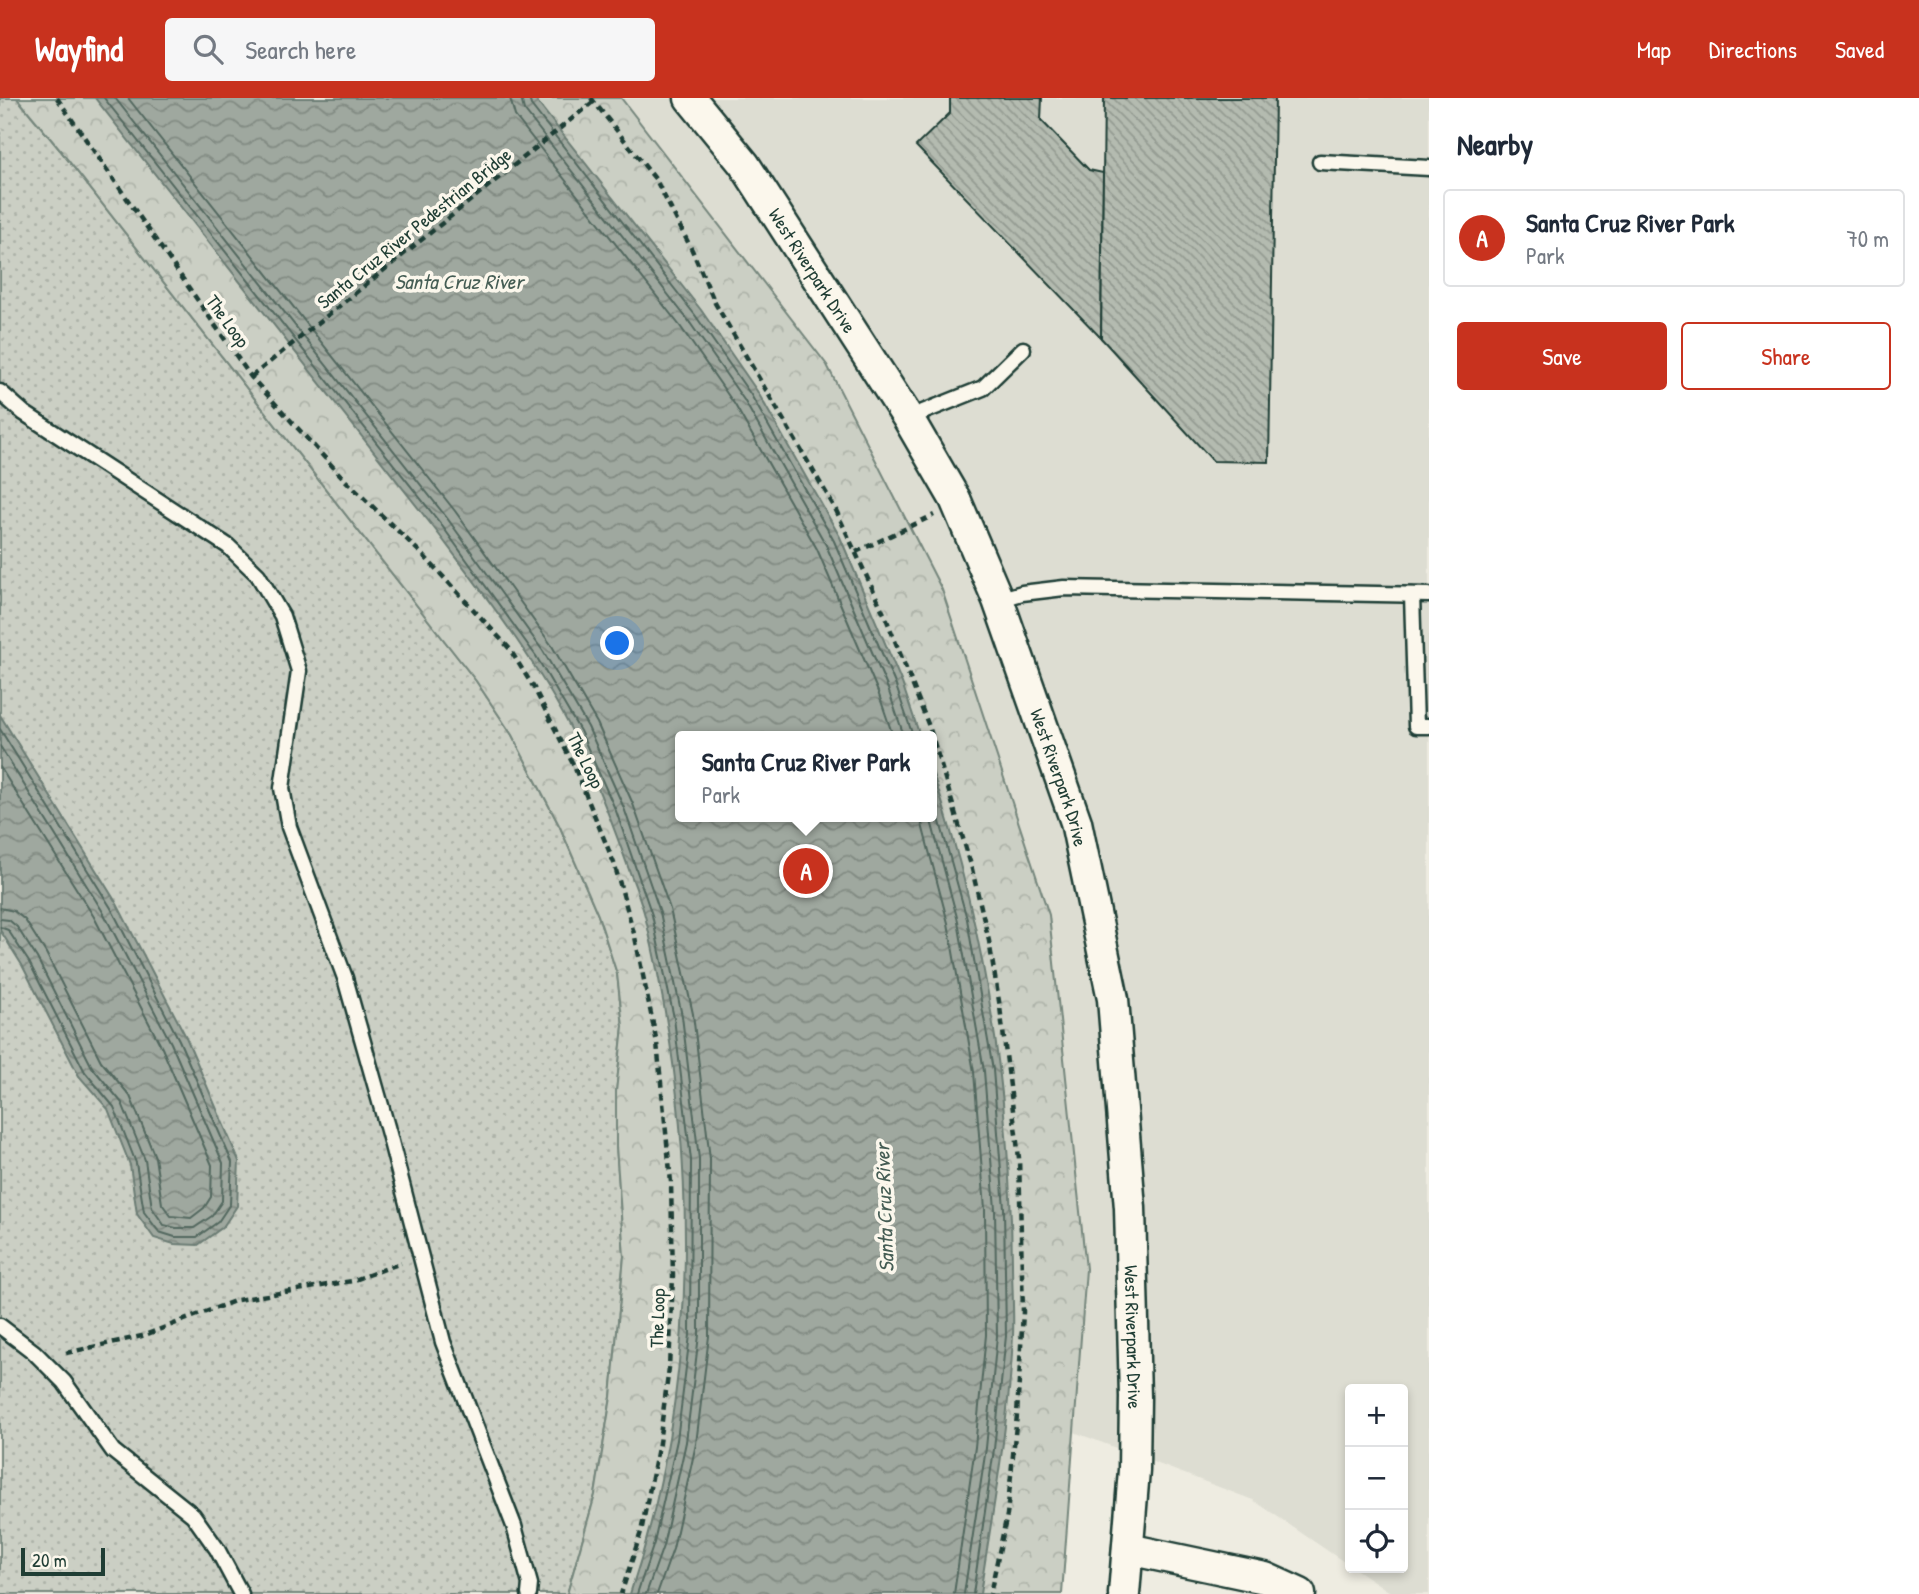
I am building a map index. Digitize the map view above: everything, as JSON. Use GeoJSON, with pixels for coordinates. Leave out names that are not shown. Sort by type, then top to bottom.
{"type":"FeatureCollection","features":[{"type":"Feature","properties":{"kind":"street","name":"West Riverpark Drive"},"geometry":{"type":"LineString","coordinates":[[690,98],[744,164],[908,418],[957,503],[998,600],[1076,822],[1113,999],[1130,1209],[1135,1397],[1134,1470],[1124,1594]]}},
{"type":"Feature","properties":{"kind":"street"},"geometry":{"type":"LineString","coordinates":[[1128,1549],[1265,1578],[1300,1594]]}},
{"type":"Feature","properties":{"kind":"lane"},"geometry":{"type":"LineString","coordinates":[[1320,162],[1429,168]]}},
{"type":"Feature","properties":{"kind":"lane"},"geometry":{"type":"LineString","coordinates":[[908,418],[983,388],[1023,349]]}},
{"type":"Feature","properties":{"kind":"lane"},"geometry":{"type":"LineString","coordinates":[[0,392],[24,413],[228,546],[258,575],[282,616],[299,671],[282,788],[289,827],[345,978],[443,1342],[514,1526],[530,1584],[529,1594]]}},
{"type":"Feature","properties":{"kind":"lane"},"geometry":{"type":"LineString","coordinates":[[998,600],[1022,593],[1063,588],[1429,595]]}},
{"type":"Feature","properties":{"kind":"lane"},"geometry":{"type":"LineString","coordinates":[[1412,595],[1416,726],[1429,726]]}},
{"type":"Feature","properties":{"kind":"lane"},"geometry":{"type":"LineString","coordinates":[[0,1326],[41,1359],[64,1382],[113,1451],[192,1515],[217,1549],[241,1594]]}},
{"type":"Feature","properties":{"kind":"path","name":"The Loop"},"geometry":{"type":"LineString","coordinates":[[57,98],[251,377],[345,480],[424,556],[509,649],[534,688],[574,766],[600,827],[624,894],[643,972],[657,1043],[671,1182],[673,1277],[669,1368],[659,1443],[640,1532],[621,1594]]}},
{"type":"Feature","properties":{"kind":"path","name":"Santa Cruz River Pedestrian Bridge"},"geometry":{"type":"LineString","coordinates":[[251,377],[592,100]]}},
{"type":"Feature","properties":{"kind":"path"},"geometry":{"type":"LineString","coordinates":[[592,100],[656,180],[716,303],[835,508],[886,618],[931,731]]}},
{"type":"Feature","properties":{"kind":"path"},"geometry":{"type":"LineString","coordinates":[[856,552],[957,503]]}},
{"type":"Feature","properties":{"kind":"path"},"geometry":{"type":"LineString","coordinates":[[937,752],[971,865],[989,941],[1019,1158],[1023,1312],[1017,1415],[1007,1515],[990,1594]]}},
{"type":"Feature","properties":{"kind":"path"},"geometry":{"type":"LineString","coordinates":[[41,1359],[142,1336],[237,1300],[352,1281],[421,1256]]}},
{"type":"Feature","properties":{"kind":"shaded area"},"geometry":{"type":"Polygon","coordinates":[[[621,98],[1429,98],[1429,1594],[1393,1594],[1362,1573],[1408,1573],[1408,1384],[1345,1384],[1345,1563],[1253,1500],[1074,1432],[1086,1269],[1049,915],[942,590],[827,365],[621,98]]]}},
{"type":"Feature","properties":{"kind":"green space"},"geometry":{"type":"Polygon","coordinates":[[[0,98],[17,98],[60,150],[476,681],[512,735],[560,827],[598,915],[617,974],[623,1026],[616,1092],[616,1146],[624,1256],[611,1397],[595,1495],[567,1594],[0,1594],[0,98]]]}},
{"type":"Feature","properties":{"kind":"green space","name":"Santa Cruz River"},"geometry":{"type":"Polygon","coordinates":[[[17,98],[621,98],[827,365],[942,590],[1049,915],[1086,1269],[1062,1594],[567,1594],[595,1495],[611,1397],[624,1256],[616,1146],[616,1092],[623,1026],[617,974],[598,915],[560,827],[512,735],[476,681],[17,98]]]}},
{"type":"Feature","properties":{"kind":"water","name":"Santa Cruz River"},"geometry":{"type":"Polygon","coordinates":[[[95,98],[534,98],[701,310],[757,391],[840,537],[902,683],[918,731],[675,731],[675,822],[937,822],[937,787],[967,891],[991,1013],[1000,1075],[1010,1200],[1013,1317],[1011,1368],[1000,1465],[980,1594],[630,1594],[654,1513],[670,1429],[681,1344],[685,1259],[683,1173],[676,1088],[663,1003],[638,893],[582,751],[527,654],[434,528],[95,98]]]}},
{"type":"Feature","properties":{"kind":"water"},"geometry":{"type":"Polygon","coordinates":[[[0,715],[117,904],[186,1037],[239,1161],[237,1206],[223,1227],[198,1245],[174,1244],[154,1238],[137,1214],[130,1165],[108,1109],[79,1076],[22,965],[0,930],[0,715]]]}},
{"type":"Feature","properties":{"kind":"building"},"geometry":{"type":"Polygon","coordinates":[[[950,98],[1042,98],[1041,120],[1089,170],[1103,173],[1101,338],[916,146],[950,113],[950,98]]]}},
{"type":"Feature","properties":{"kind":"building"},"geometry":{"type":"Polygon","coordinates":[[[1104,98],[1275,98],[1269,462],[1213,461],[1101,338],[1104,98]]]}},
{"type":"Feature","properties":{"kind":"place","name":"Santa Cruz River Park"},"geometry":{"type":"Point","coordinates":[806,871]}}]}
